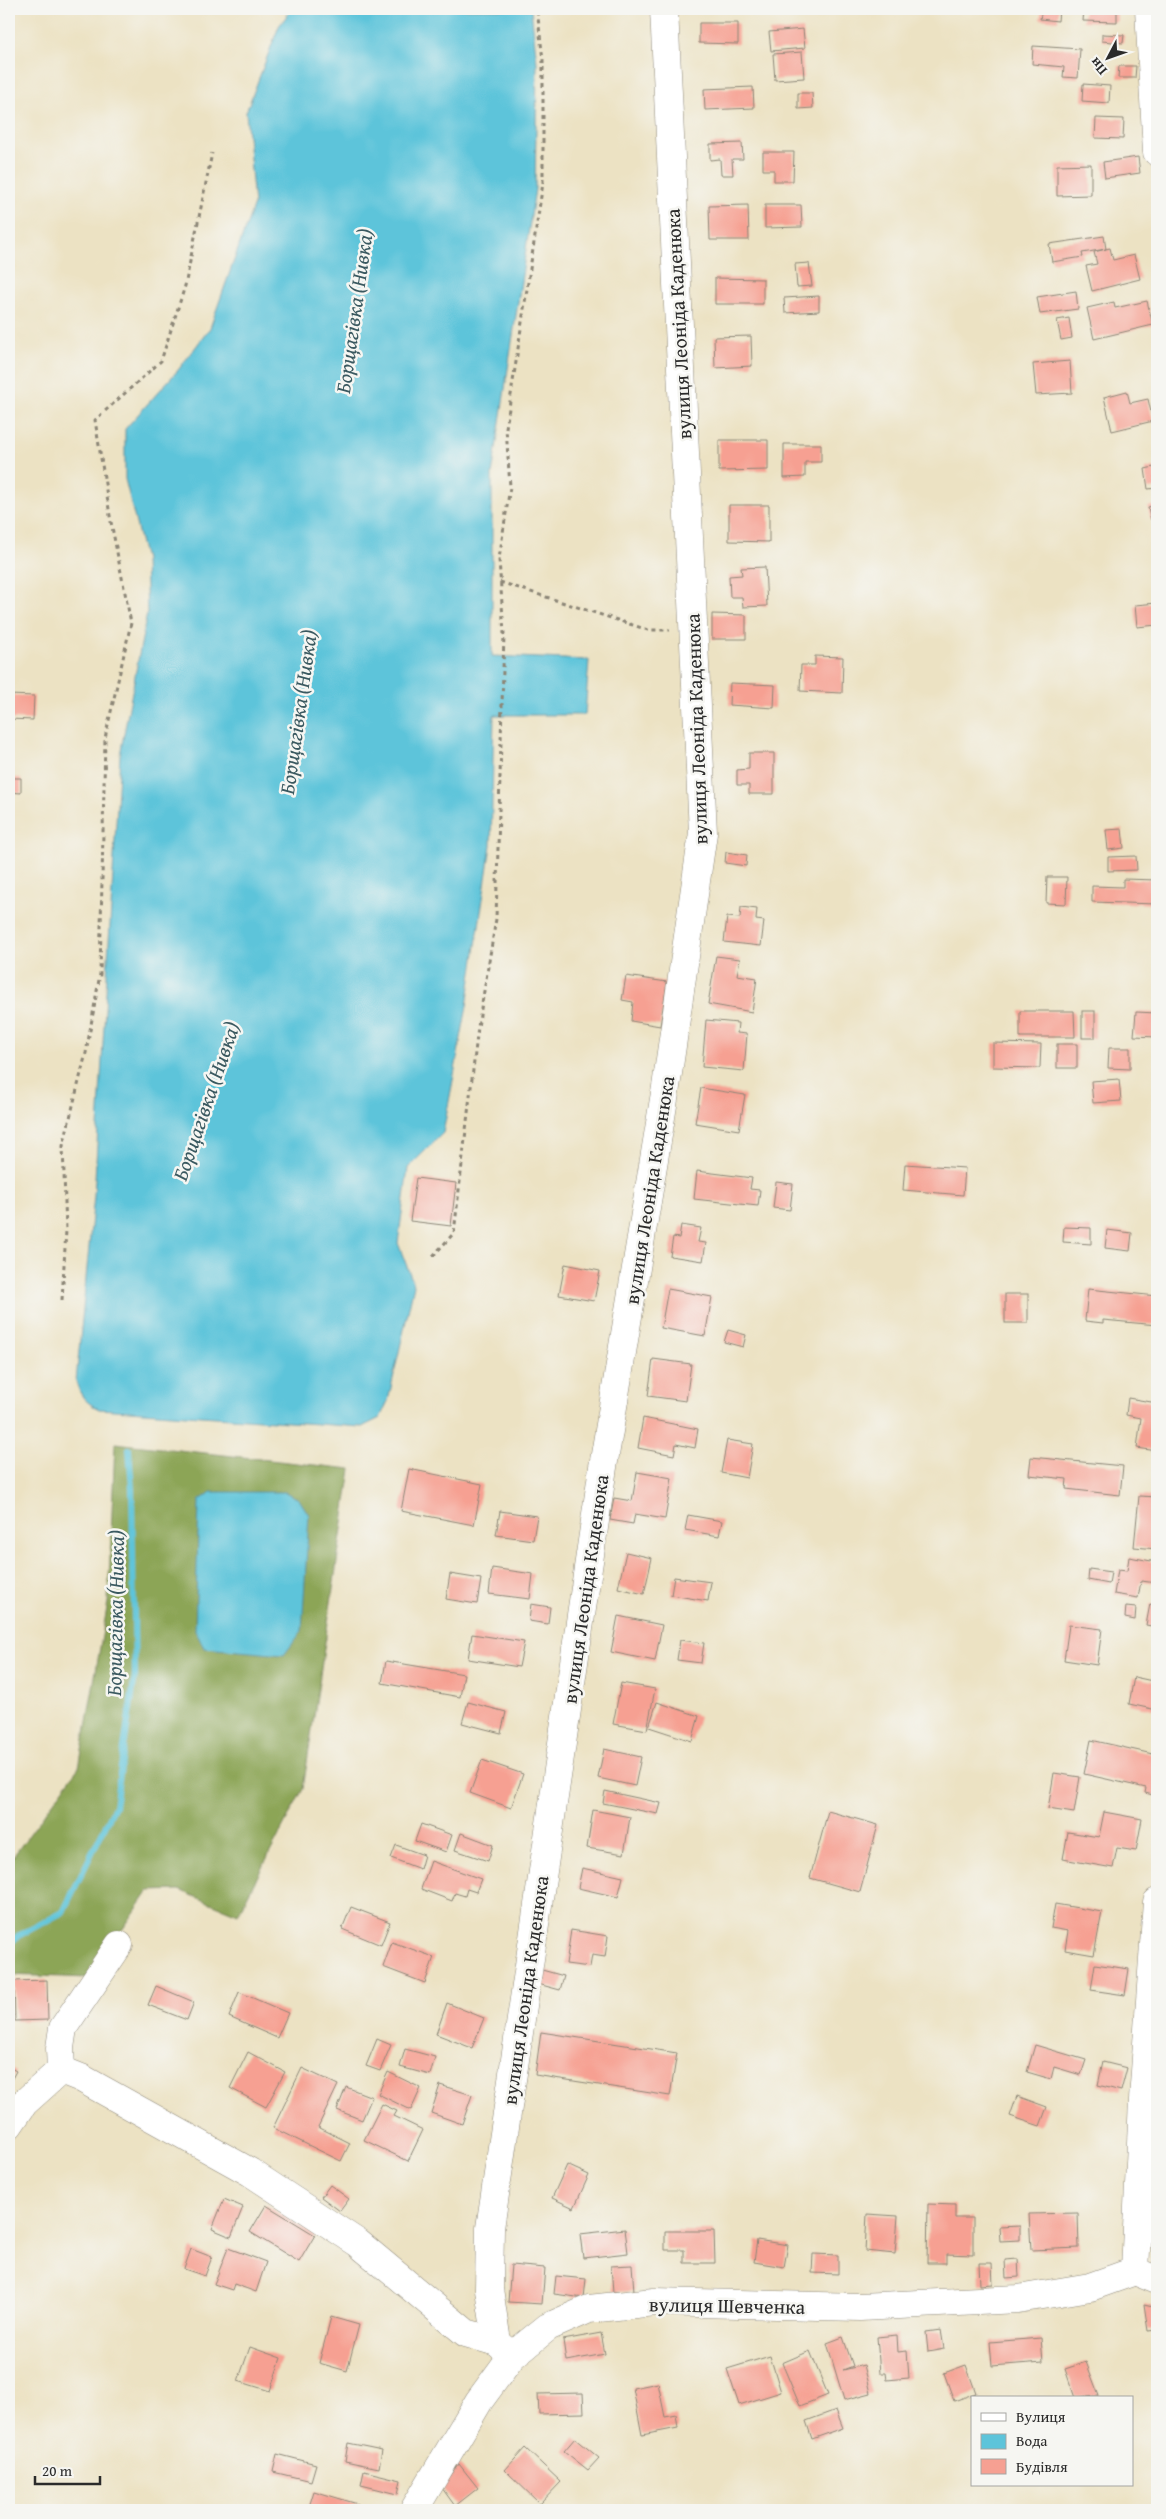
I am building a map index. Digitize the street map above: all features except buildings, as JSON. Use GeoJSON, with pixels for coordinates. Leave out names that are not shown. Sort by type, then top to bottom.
{"type":"FeatureCollection","features":[{"type":"Feature","properties":{"kind":"street","name":"вулиця Леоніда Каденюка"},"geometry":{"type":"LineString","coordinates":[[505,2349],[489,2289],[490,2228],[603,1467],[666,1087],[703,833],[664,9]]}},
{"type":"Feature","properties":{"kind":"street"},"geometry":{"type":"LineString","coordinates":[[1149,9],[1157,152]]}},
{"type":"Feature","properties":{"kind":"street","name":"вулиця Шевченка"},"geometry":{"type":"LineString","coordinates":[[414,2510],[479,2401],[505,2349],[589,2309],[654,2302],[860,2307],[1018,2299],[1146,2275],[1143,2100],[1157,1902]]}},
{"type":"Feature","properties":{"kind":"street"},"geometry":{"type":"LineString","coordinates":[[61,2070],[60,2048],[63,2028],[119,1945]]}},
{"type":"Feature","properties":{"kind":"street"},"geometry":{"type":"LineString","coordinates":[[61,2070],[81,2078],[250,2172],[358,2243],[466,2333],[505,2349]]}},
{"type":"Feature","properties":{"kind":"street"},"geometry":{"type":"LineString","coordinates":[[9,2125],[24,2103],[61,2070]]}},
{"type":"Feature","properties":{"kind":"path"},"geometry":{"type":"LineString","coordinates":[[433,1256],[454,1233],[478,1028],[496,919],[504,634],[499,559],[510,487],[506,428],[543,183],[543,60],[537,9]]}},
{"type":"Feature","properties":{"kind":"path"},"geometry":{"type":"LineString","coordinates":[[62,1300],[66,1230],[63,1146],[86,1053],[100,974],[105,738],[131,623],[111,522],[96,420],[161,361],[185,286],[212,154]]}},
{"type":"Feature","properties":{"kind":"path"},"geometry":{"type":"LineString","coordinates":[[500,582],[648,630],[694,631]]}},
{"type":"Feature","properties":{"kind":"green space"},"geometry":{"type":"Polygon","coordinates":[[[115,1443],[351,1469],[303,1789],[238,1914],[179,1890],[149,1891],[89,1978],[9,1975],[9,1862],[79,1767],[108,1602],[115,1443]]]}},
{"type":"Feature","properties":{"kind":"water"},"geometry":{"type":"Polygon","coordinates":[[[292,9],[531,9],[537,63],[535,189],[492,475],[492,656],[589,660],[585,715],[494,715],[491,845],[467,1006],[443,1133],[408,1168],[398,1243],[414,1285],[388,1401],[380,1418],[362,1427],[99,1409],[84,1398],[79,1391],[76,1381],[94,1196],[120,755],[147,613],[145,560],[125,479],[125,429],[179,369],[210,328],[254,204],[246,112],[279,26],[292,9]]]}},
{"type":"Feature","properties":{"kind":"water"},"geometry":{"type":"Polygon","coordinates":[[[211,1492],[285,1492],[299,1499],[309,1515],[302,1631],[284,1655],[204,1648],[195,1630],[199,1501],[211,1492]]]}},
{"type":"Feature","properties":{"kind":"waterway","name":"Борщагівка (Нивка)"},"geometry":{"type":"LineString","coordinates":[[9,1945],[18,1936],[63,1912],[115,1806],[135,1676],[132,1489],[129,1449]]}}]}
